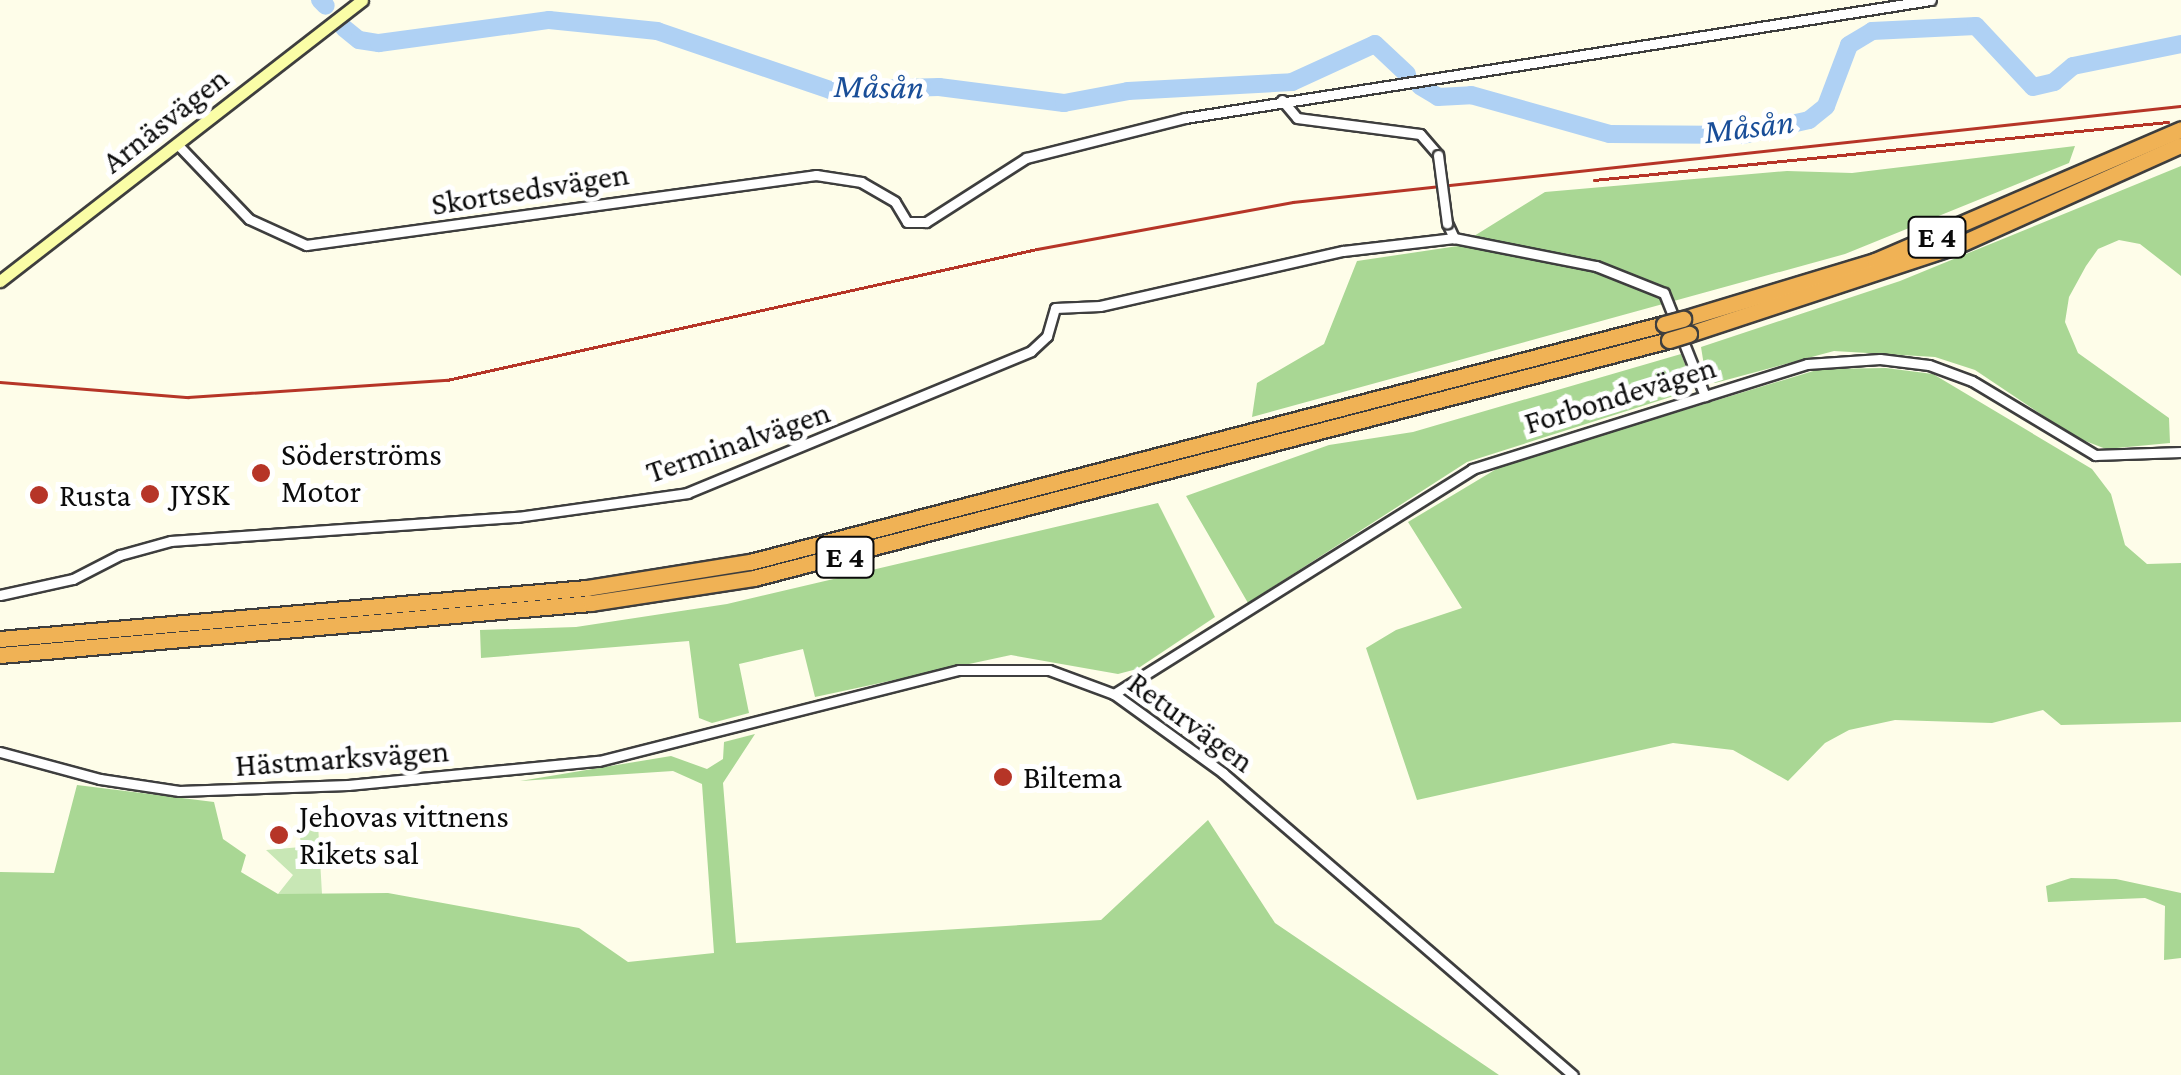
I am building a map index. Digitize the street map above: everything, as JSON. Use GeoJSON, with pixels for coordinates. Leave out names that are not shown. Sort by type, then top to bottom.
{"type":"FeatureCollection","features":[{"type":"Feature","properties":{"kind":"highway","name":"E 4"},"geometry":{"type":"LineString","coordinates":[[1686,326],[1906,249],[2181,129]]}},
{"type":"Feature","properties":{"kind":"highway","name":"E 4"},"geometry":{"type":"LineString","coordinates":[[0,656],[591,603],[754,578],[1666,332],[1958,244],[2181,145]]}},
{"type":"Feature","properties":{"kind":"highway","name":"E 4"},"geometry":{"type":"LineString","coordinates":[[0,639],[586,588],[750,562],[1666,332]]}},
{"type":"Feature","properties":{"kind":"street","name":"Arnäsvägen"},"geometry":{"type":"LineString","coordinates":[[0,281],[179,146],[362,0]]}},
{"type":"Feature","properties":{"kind":"street"},"geometry":{"type":"LineString","coordinates":[[1282,100],[1931,0]]}},
{"type":"Feature","properties":{"kind":"street","name":"Skortsedsvägen"},"geometry":{"type":"LineString","coordinates":[[179,146],[249,219],[306,245],[816,175],[882,193],[907,222],[926,222],[1026,158],[1282,100]]}},
{"type":"Feature","properties":{"kind":"street"},"geometry":{"type":"LineString","coordinates":[[1282,100],[1297,118],[1420,134],[1438,155],[1447,224],[1454,238],[1596,266],[1664,293],[1705,396]]}},
{"type":"Feature","properties":{"kind":"street","name":"Terminalvägen"},"geometry":{"type":"LineString","coordinates":[[0,595],[73,579],[120,555],[171,541],[517,518],[687,492],[1031,351],[1047,336],[1055,308],[1100,306],[1343,251],[1454,238]]}},
{"type":"Feature","properties":{"kind":"street","name":"Forbondevägen"},"geometry":{"type":"LineString","coordinates":[[1114,694],[1472,470],[1807,364],[1903,360],[1972,380],[2095,455],[2181,452]]}},
{"type":"Feature","properties":{"kind":"street","name":"Returvägen"},"geometry":{"type":"LineString","coordinates":[[688,739],[989,666],[1049,670],[1114,694],[1223,773],[1573,1075]]}},
{"type":"Feature","properties":{"kind":"street","name":"Hästmarksvägen"},"geometry":{"type":"LineString","coordinates":[[0,752],[146,788],[233,792],[565,766],[688,739]]}},
{"type":"Feature","properties":{"kind":"green space"},"geometry":{"type":"Polygon","coordinates":[[[2075,146],[2069,163],[1845,254],[1252,417],[1257,383],[1324,344],[1357,261],[1458,246],[1545,192],[1787,171],[1852,173],[2075,146]]]}},
{"type":"Feature","properties":{"kind":"green space"},"geometry":{"type":"Polygon","coordinates":[[[2181,166],[2181,276],[2140,244],[2119,240],[2098,249],[2086,266],[2069,297],[2065,322],[2078,353],[2169,418],[2170,443],[2106,449],[2075,437],[1975,370],[1935,357],[1834,351],[1715,383],[1706,378],[1701,347],[1900,281],[2181,166]]]}},
{"type":"Feature","properties":{"kind":"green space"},"geometry":{"type":"Polygon","coordinates":[[[1681,354],[1691,380],[1680,394],[1467,462],[1248,603],[1186,496],[1329,445],[1413,432],[1681,354]]]}},
{"type":"Feature","properties":{"kind":"green space"},"geometry":{"type":"Polygon","coordinates":[[[1886,368],[1933,374],[2092,469],[2111,494],[2125,545],[2147,564],[2181,563],[2181,722],[2061,725],[2043,710],[1992,723],[1895,720],[1849,730],[1825,743],[1788,781],[1733,750],[1673,743],[1417,800],[1366,648],[1396,630],[1462,608],[1408,522],[1503,465],[1820,369],[1886,368]]]}},
{"type":"Feature","properties":{"kind":"green space"},"geometry":{"type":"Polygon","coordinates":[[[1158,503],[1215,617],[1137,669],[1118,674],[1011,655],[815,697],[803,649],[739,664],[749,713],[712,723],[699,718],[689,641],[481,658],[480,630],[576,627],[727,604],[1158,503]]]}},
{"type":"Feature","properties":{"kind":"green space"},"geometry":{"type":"Polygon","coordinates":[[[755,734],[723,783],[736,943],[1101,920],[1208,820],[1275,923],[1499,1075],[0,1075],[0,872],[54,873],[77,785],[214,802],[223,839],[246,855],[241,872],[278,894],[388,893],[579,928],[628,962],[714,953],[702,784],[673,771],[520,781],[671,756],[707,769],[723,759],[724,742],[755,734]]]}},
{"type":"Feature","properties":{"kind":"green space"},"geometry":{"type":"Polygon","coordinates":[[[318,824],[322,894],[278,894],[293,875],[266,850],[301,847],[299,825],[318,824]]]}},
{"type":"Feature","properties":{"kind":"green space"},"geometry":{"type":"Polygon","coordinates":[[[2071,878],[2116,879],[2181,893],[2181,958],[2164,960],[2165,906],[2145,898],[2048,902],[2046,886],[2071,878]]]}},
{"type":"Feature","properties":{"kind":"waterway","name":"Måsån"},"geometry":{"type":"LineString","coordinates":[[320,0],[326,6]]}},
{"type":"Feature","properties":{"kind":"waterway","name":"Måsån"},"geometry":{"type":"LineString","coordinates":[[344,28],[359,40],[379,43],[549,20],[657,31],[830,90],[939,87],[1064,103],[1128,91],[1292,82],[1375,44],[1407,74]]}},
{"type":"Feature","properties":{"kind":"waterway","name":"Måsån"},"geometry":{"type":"LineString","coordinates":[[1420,86],[1438,97],[1471,95],[1610,134],[1743,135],[1809,120],[1826,106],[1849,45],[1872,31],[1976,26],[2033,87],[2054,82],[2073,66],[2181,44]]}},
{"type":"Feature","properties":{"kind":"railway"},"geometry":{"type":"LineString","coordinates":[[0,382],[188,397],[447,380],[1037,249],[1293,202],[2180,106]]}},
{"type":"Feature","properties":{"kind":"railway"},"geometry":{"type":"LineString","coordinates":[[1594,180],[2168,122]]}},
{"type":"Feature","properties":{"kind":"place","name":"Söderströms Motor"},"geometry":{"type":"Point","coordinates":[261,473]}},
{"type":"Feature","properties":{"kind":"place","name":"JYSK"},"geometry":{"type":"Point","coordinates":[150,494]}},
{"type":"Feature","properties":{"kind":"place","name":"Rusta"},"geometry":{"type":"Point","coordinates":[39,495]}},
{"type":"Feature","properties":{"kind":"place","name":"Biltema"},"geometry":{"type":"Point","coordinates":[1003,777]}},
{"type":"Feature","properties":{"kind":"place","name":"Jehovas vittnens Rikets sal"},"geometry":{"type":"Point","coordinates":[279,835]}}]}
